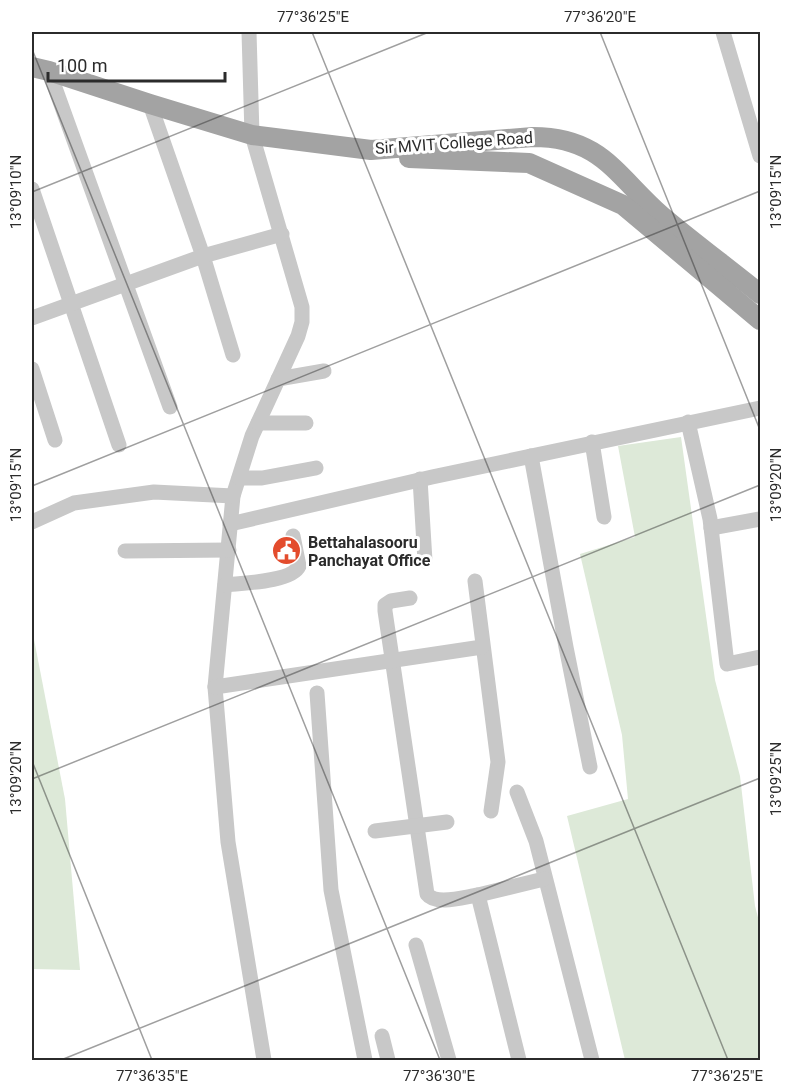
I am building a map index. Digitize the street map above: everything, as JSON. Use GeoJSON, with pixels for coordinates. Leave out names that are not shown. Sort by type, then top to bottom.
{"type":"FeatureCollection","features":[{"type":"Feature","properties":{"kind":"main road","name":"Sir MVIT College Road"},"geometry":{"type":"LineString","coordinates":[[42,74],[152,112],[254,141],[327,155],[529,163],[623,205],[760,320]]}},
{"type":"Feature","properties":{"kind":"main road","name":"Sir MVIT College Road"},"geometry":{"type":"LineString","coordinates":[[254,141],[371,150],[533,137],[572,142],[604,158],[661,215],[760,294]]}},
{"type":"Feature","properties":{"kind":"street"},"geometry":{"type":"LineString","coordinates":[[249,32],[254,141],[302,307],[302,322],[298,336],[258,423],[233,496],[215,687],[228,842],[264,1060]]}},
{"type":"Feature","properties":{"kind":"street"},"geometry":{"type":"LineString","coordinates":[[723,32],[760,156]]}},
{"type":"Feature","properties":{"kind":"street"},"geometry":{"type":"LineString","coordinates":[[42,74],[126,284],[170,407]]}},
{"type":"Feature","properties":{"kind":"street"},"geometry":{"type":"LineString","coordinates":[[152,112],[203,256],[233,355]]}},
{"type":"Feature","properties":{"kind":"street"},"geometry":{"type":"LineString","coordinates":[[32,189],[119,445]]}},
{"type":"Feature","properties":{"kind":"street"},"geometry":{"type":"LineString","coordinates":[[32,318],[203,256],[282,234]]}},
{"type":"Feature","properties":{"kind":"street"},"geometry":{"type":"LineString","coordinates":[[32,369],[55,440]]}},
{"type":"Feature","properties":{"kind":"street"},"geometry":{"type":"LineString","coordinates":[[278,379],[324,371]]}},
{"type":"Feature","properties":{"kind":"street"},"geometry":{"type":"LineString","coordinates":[[230,524],[420,479],[760,408]]}},
{"type":"Feature","properties":{"kind":"street"},"geometry":{"type":"LineString","coordinates":[[688,422],[711,528],[727,664],[760,657]]}},
{"type":"Feature","properties":{"kind":"street"},"geometry":{"type":"LineString","coordinates":[[258,423],[306,423]]}},
{"type":"Feature","properties":{"kind":"street"},"geometry":{"type":"LineString","coordinates":[[592,442],[604,517]]}},
{"type":"Feature","properties":{"kind":"street"},"geometry":{"type":"LineString","coordinates":[[531,456],[590,767]]}},
{"type":"Feature","properties":{"kind":"street"},"geometry":{"type":"LineString","coordinates":[[239,477],[262,478],[316,468]]}},
{"type":"Feature","properties":{"kind":"street"},"geometry":{"type":"LineString","coordinates":[[420,479],[425,561]]}},
{"type":"Feature","properties":{"kind":"street"},"geometry":{"type":"LineString","coordinates":[[32,522],[74,503],[154,492],[233,496]]}},
{"type":"Feature","properties":{"kind":"street"},"geometry":{"type":"LineString","coordinates":[[711,528],[760,519]]}},
{"type":"Feature","properties":{"kind":"street"},"geometry":{"type":"LineString","coordinates":[[225,585],[279,578],[293,573],[299,566],[293,536]]}},
{"type":"Feature","properties":{"kind":"street"},"geometry":{"type":"LineString","coordinates":[[125,551],[229,550]]}},
{"type":"Feature","properties":{"kind":"street"},"geometry":{"type":"LineString","coordinates":[[475,581],[498,762],[491,812]]}},
{"type":"Feature","properties":{"kind":"street"},"geometry":{"type":"LineString","coordinates":[[410,598],[391,601],[386,605],[427,894],[430,899],[437,901],[477,895],[544,879]]}},
{"type":"Feature","properties":{"kind":"street"},"geometry":{"type":"LineString","coordinates":[[215,687],[482,647]]}},
{"type":"Feature","properties":{"kind":"street"},"geometry":{"type":"LineString","coordinates":[[317,693],[331,890],[365,1060]]}},
{"type":"Feature","properties":{"kind":"street"},"geometry":{"type":"LineString","coordinates":[[517,792],[536,842],[591,1060]]}},
{"type":"Feature","properties":{"kind":"street"},"geometry":{"type":"LineString","coordinates":[[375,831],[447,822]]}},
{"type":"Feature","properties":{"kind":"street"},"geometry":{"type":"LineString","coordinates":[[477,895],[519,1060]]}},
{"type":"Feature","properties":{"kind":"street"},"geometry":{"type":"LineString","coordinates":[[416,945],[449,1060]]}},
{"type":"Feature","properties":{"kind":"street"},"geometry":{"type":"LineString","coordinates":[[382,1036],[388,1060]]}},
{"type":"Feature","properties":{"kind":"green space"},"geometry":{"type":"Polygon","coordinates":[[[681,437],[715,680],[740,776],[755,906],[760,925],[760,1060],[625,1060],[567,816],[628,799],[622,735],[580,554],[635,537],[618,446],[681,437]]]}},
{"type":"Feature","properties":{"kind":"green space"},"geometry":{"type":"Polygon","coordinates":[[[32,629],[65,799],[80,970],[32,969],[32,629]]]}},
{"type":"Feature","properties":{"kind":"place","name":"Bettahalasooru Panchayat Office"},"geometry":{"type":"Point","coordinates":[287,551]}}]}
